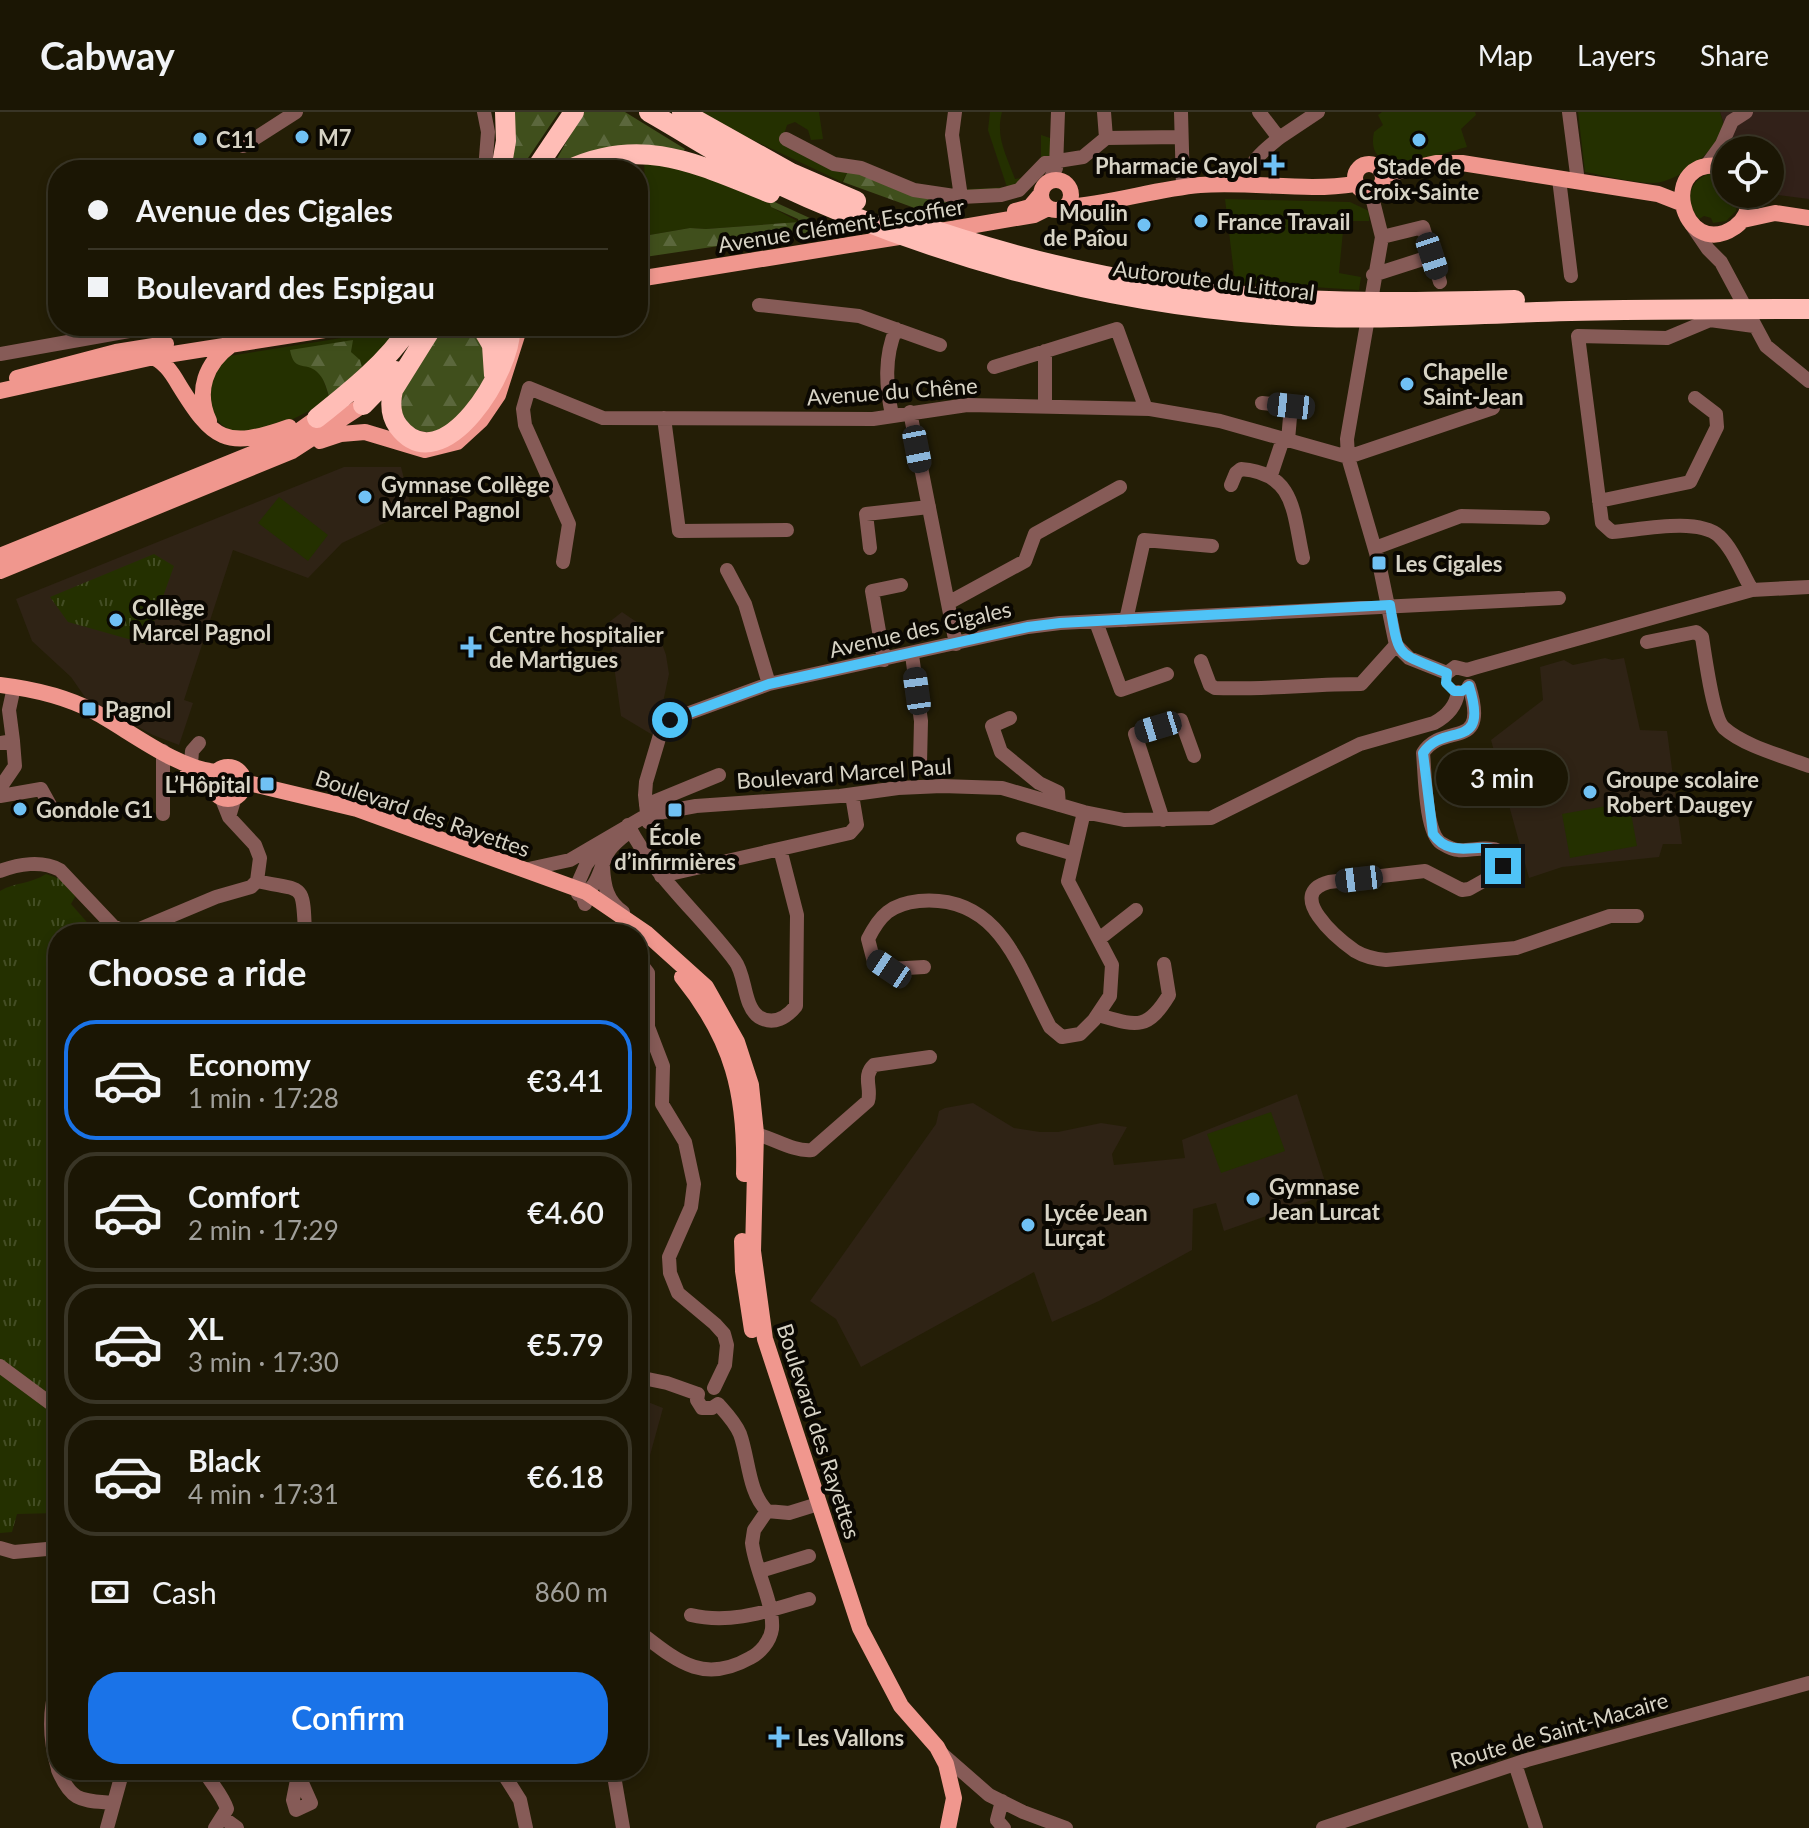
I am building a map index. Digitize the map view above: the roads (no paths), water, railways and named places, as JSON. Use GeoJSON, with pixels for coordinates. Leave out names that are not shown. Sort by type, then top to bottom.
{"type":"FeatureCollection","features":[{"type":"Feature","properties":{"kind":"highway"},"geometry":{"type":"LineString","coordinates":[[503,160],[505,112]]}},
{"type":"Feature","properties":{"kind":"highway"},"geometry":{"type":"LineString","coordinates":[[533,160],[564,112]]}},
{"type":"Feature","properties":{"kind":"highway"},"geometry":{"type":"LineString","coordinates":[[542,160],[574,112]]}},
{"type":"Feature","properties":{"kind":"highway"},"geometry":{"type":"LineString","coordinates":[[649,112],[763,177],[844,216]]}},
{"type":"Feature","properties":{"kind":"highway","name":"Autoroute du Littoral"},"geometry":{"type":"LineString","coordinates":[[682,112],[791,173],[879,211],[981,246],[1150,283],[1350,309],[1727,304],[1757,311],[1809,309]]}},
{"type":"Feature","properties":{"kind":"highway"},"geometry":{"type":"LineString","coordinates":[[595,160],[616,155],[658,154],[694,162],[844,216]]}},
{"type":"Feature","properties":{"kind":"highway","name":"Autoroute du Littoral"},"geometry":{"type":"LineString","coordinates":[[844,216],[940,252],[1036,277],[1184,306],[1274,315],[1350,309]]}},
{"type":"Feature","properties":{"kind":"highway","name":"Autoroute du Littoral"},"geometry":{"type":"LineString","coordinates":[[1757,311],[1809,298]]}},
{"type":"Feature","properties":{"kind":"highway"},"geometry":{"type":"LineString","coordinates":[[317,418],[414,336]]}},
{"type":"Feature","properties":{"kind":"highway"},"geometry":{"type":"LineString","coordinates":[[415,336],[391,398],[394,420],[408,436],[429,440],[450,434],[469,418],[492,387],[510,336]]}},
{"type":"Feature","properties":{"kind":"highway"},"geometry":{"type":"LineString","coordinates":[[363,405],[415,336]]}},
{"type":"Feature","properties":{"kind":"highway"},"geometry":{"type":"LineString","coordinates":[[487,336],[492,345],[492,387]]}},
{"type":"Feature","properties":{"kind":"main road","name":"Avenue Clément Escoffier"},"geometry":{"type":"LineString","coordinates":[[1056,187],[1092,203],[1183,187],[1247,183],[1332,187],[1355,184],[1357,170],[1367,164],[1378,167],[1383,175],[1436,163],[1462,163],[1658,194],[1681,203]]}},
{"type":"Feature","properties":{"kind":"main road"},"geometry":{"type":"LineString","coordinates":[[1712,166],[1706,166],[1691,175],[1685,183],[1681,203],[1691,223],[1708,232],[1721,233],[1738,224],[1775,213]]}},
{"type":"Feature","properties":{"kind":"main road"},"geometry":{"type":"LineString","coordinates":[[1355,184],[1362,191],[1371,193],[1382,184],[1383,175]]}},
{"type":"Feature","properties":{"kind":"main road"},"geometry":{"type":"LineString","coordinates":[[1658,194],[1685,183]]}},
{"type":"Feature","properties":{"kind":"main road","name":"Avenue Clément Escoffier"},"geometry":{"type":"LineString","coordinates":[[648,268],[1020,211],[1031,207],[1056,187]]}},
{"type":"Feature","properties":{"kind":"main road","name":"Avenue Clément Escoffier"},"geometry":{"type":"LineString","coordinates":[[648,277],[1023,217],[1056,187]]}},
{"type":"Feature","properties":{"kind":"main road"},"geometry":{"type":"LineString","coordinates":[[1738,224],[1746,208]]}},
{"type":"Feature","properties":{"kind":"main road"},"geometry":{"type":"LineString","coordinates":[[1767,208],[1775,213],[1809,218]]}},
{"type":"Feature","properties":{"kind":"main road"},"geometry":{"type":"LineString","coordinates":[[0,383],[116,352],[216,336]]}},
{"type":"Feature","properties":{"kind":"main road"},"geometry":{"type":"LineString","coordinates":[[0,391],[154,357],[287,336]]}},
{"type":"Feature","properties":{"kind":"main road"},"geometry":{"type":"LineString","coordinates":[[0,571],[334,436],[358,432],[378,434],[408,447],[425,450],[457,442],[481,420],[498,395],[517,336]]}},
{"type":"Feature","properties":{"kind":"main road"},"geometry":{"type":"LineString","coordinates":[[213,430],[202,402],[203,384],[215,360],[231,345]]}},
{"type":"Feature","properties":{"kind":"main road"},"geometry":{"type":"LineString","coordinates":[[116,352],[154,357],[168,368],[196,413],[213,430],[227,438],[251,438],[317,418]]}},
{"type":"Feature","properties":{"kind":"main road"},"geometry":{"type":"LineString","coordinates":[[292,451],[363,405]]}},
{"type":"Feature","properties":{"kind":"main road"},"geometry":{"type":"LineString","coordinates":[[0,559],[286,440],[317,418]]}},
{"type":"Feature","properties":{"kind":"main road","name":"Boulevard des Rayettes"},"geometry":{"type":"LineString","coordinates":[[6,690],[39,691],[74,702],[163,756],[228,788],[357,809],[582,895],[631,924]]}},
{"type":"Feature","properties":{"kind":"main road","name":"Boulevard des Rayettes"},"geometry":{"type":"LineString","coordinates":[[163,756],[205,771],[228,788]]}},
{"type":"Feature","properties":{"kind":"main road","name":"Boulevard des Rayettes"},"geometry":{"type":"LineString","coordinates":[[582,895],[620,924]]}},
{"type":"Feature","properties":{"kind":"main road","name":"Boulevard des Rayettes"},"geometry":{"type":"LineString","coordinates":[[648,935],[706,987],[729,1024],[741,1052],[751,1085],[753,1251],[761,1322],[852,1635],[885,1698],[933,1758],[940,1773],[945,1806],[944,1828]]}},
{"type":"Feature","properties":{"kind":"main road","name":"Boulevard des Rayettes"},"geometry":{"type":"LineString","coordinates":[[648,947],[682,977],[711,1018],[732,1062],[751,1133]]}},
{"type":"Feature","properties":{"kind":"main road","name":"Boulevard des Rayettes"},"geometry":{"type":"LineString","coordinates":[[813,1505],[870,1649],[901,1706],[941,1753],[952,1794],[944,1828]]}},
{"type":"Feature","properties":{"kind":"street"},"geometry":{"type":"LineString","coordinates":[[243,146],[296,112]]}},
{"type":"Feature","properties":{"kind":"street"},"geometry":{"type":"LineString","coordinates":[[484,112],[488,132],[486,160]]}},
{"type":"Feature","properties":{"kind":"street"},"geometry":{"type":"LineString","coordinates":[[955,112],[952,135],[961,197]]}},
{"type":"Feature","properties":{"kind":"street"},"geometry":{"type":"LineString","coordinates":[[1056,187],[1058,112]]}},
{"type":"Feature","properties":{"kind":"street"},"geometry":{"type":"LineString","coordinates":[[1104,112],[1106,138]]}},
{"type":"Feature","properties":{"kind":"street"},"geometry":{"type":"LineString","coordinates":[[1181,112],[1183,187]]}},
{"type":"Feature","properties":{"kind":"street"},"geometry":{"type":"LineString","coordinates":[[1259,112],[1279,138]]}},
{"type":"Feature","properties":{"kind":"street"},"geometry":{"type":"LineString","coordinates":[[1247,183],[1250,166],[1262,151],[1318,112]]}},
{"type":"Feature","properties":{"kind":"street"},"geometry":{"type":"LineString","coordinates":[[1569,112],[1578,182]]}},
{"type":"Feature","properties":{"kind":"street"},"geometry":{"type":"LineString","coordinates":[[1725,136],[1732,121],[1746,112]]}},
{"type":"Feature","properties":{"kind":"street"},"geometry":{"type":"LineString","coordinates":[[1056,187],[1083,157],[1106,138],[1180,137]]}},
{"type":"Feature","properties":{"kind":"street"},"geometry":{"type":"LineString","coordinates":[[786,139],[834,164],[861,168],[914,190],[961,197],[1010,194],[1027,184],[1045,163],[1056,187]]}},
{"type":"Feature","properties":{"kind":"street"},"geometry":{"type":"LineString","coordinates":[[1706,166],[1712,158]]}},
{"type":"Feature","properties":{"kind":"street"},"geometry":{"type":"LineString","coordinates":[[1559,179],[1571,276]]}},
{"type":"Feature","properties":{"kind":"street"},"geometry":{"type":"LineString","coordinates":[[1371,193],[1382,237],[1347,439],[1348,457],[1390,605],[1396,645],[1409,658],[1447,673]]}},
{"type":"Feature","properties":{"kind":"street"},"geometry":{"type":"LineString","coordinates":[[1691,223],[1757,311],[1770,352],[1809,381]]}},
{"type":"Feature","properties":{"kind":"street"},"geometry":{"type":"LineString","coordinates":[[1721,262],[1724,242],[1738,224]]}},
{"type":"Feature","properties":{"kind":"street"},"geometry":{"type":"LineString","coordinates":[[1382,237],[1423,227],[1440,282]]}},
{"type":"Feature","properties":{"kind":"street"},"geometry":{"type":"LineString","coordinates":[[1373,275],[1432,256]]}},
{"type":"Feature","properties":{"kind":"street"},"geometry":{"type":"LineString","coordinates":[[759,305],[859,316],[940,345]]}},
{"type":"Feature","properties":{"kind":"street"},"geometry":{"type":"LineString","coordinates":[[1752,590],[1725,542],[1707,528],[1690,525],[1612,532],[1602,523],[1578,336],[1667,338],[1710,320],[1757,311]]}},
{"type":"Feature","properties":{"kind":"street"},"geometry":{"type":"LineString","coordinates":[[892,415],[886,384],[887,363],[896,329]]}},
{"type":"Feature","properties":{"kind":"street"},"geometry":{"type":"LineString","coordinates":[[994,367],[1117,329],[1146,409]]}},
{"type":"Feature","properties":{"kind":"street"},"geometry":{"type":"LineString","coordinates":[[0,354],[64,336]]}},
{"type":"Feature","properties":{"kind":"street"},"geometry":{"type":"LineString","coordinates":[[1045,351],[1045,407]]}},
{"type":"Feature","properties":{"kind":"street","name":"Avenue du Chêne"},"geometry":{"type":"LineString","coordinates":[[563,562],[569,524],[525,425],[523,409],[529,388],[603,418],[873,419],[967,405],[1146,409],[1220,421],[1348,457]]}},
{"type":"Feature","properties":{"kind":"street"},"geometry":{"type":"LineString","coordinates":[[1599,501],[1690,482],[1717,427],[1716,414],[1695,398]]}},
{"type":"Feature","properties":{"kind":"street"},"geometry":{"type":"LineString","coordinates":[[1262,403],[1291,406],[1286,440],[1271,475]]}},
{"type":"Feature","properties":{"kind":"street"},"geometry":{"type":"LineString","coordinates":[[1348,457],[1493,408]]}},
{"type":"Feature","properties":{"kind":"street"},"geometry":{"type":"LineString","coordinates":[[910,412],[956,644]]}},
{"type":"Feature","properties":{"kind":"street"},"geometry":{"type":"LineString","coordinates":[[664,418],[679,531],[787,530]]}},
{"type":"Feature","properties":{"kind":"street"},"geometry":{"type":"LineString","coordinates":[[1231,485],[1241,469],[1271,475],[1288,495],[1303,558]]}},
{"type":"Feature","properties":{"kind":"street"},"geometry":{"type":"LineString","coordinates":[[948,603],[1025,561],[1035,534],[1120,487]]}},
{"type":"Feature","properties":{"kind":"street"},"geometry":{"type":"LineString","coordinates":[[870,548],[866,514],[929,507]]}},
{"type":"Feature","properties":{"kind":"street"},"geometry":{"type":"LineString","coordinates":[[1375,548],[1461,516],[1543,518]]}},
{"type":"Feature","properties":{"kind":"street"},"geometry":{"type":"LineString","coordinates":[[1126,620],[1144,540],[1212,546]]}},
{"type":"Feature","properties":{"kind":"street"},"geometry":{"type":"LineString","coordinates":[[727,570],[745,604],[769,684]]}},
{"type":"Feature","properties":{"kind":"street"},"geometry":{"type":"LineString","coordinates":[[884,660],[872,591],[901,585]]}},
{"type":"Feature","properties":{"kind":"street"},"geometry":{"type":"LineString","coordinates":[[1447,673],[1455,667],[1467,670],[1752,590],[1809,587]]}},
{"type":"Feature","properties":{"kind":"street","name":"Avenue des Cigales"},"geometry":{"type":"LineString","coordinates":[[647,814],[646,782],[660,735],[670,720],[769,684],[912,655],[1028,627],[1559,598]]}},
{"type":"Feature","properties":{"kind":"street"},"geometry":{"type":"LineString","coordinates":[[1096,622],[1121,690],[1167,674]]}},
{"type":"Feature","properties":{"kind":"street"},"geometry":{"type":"LineString","coordinates":[[1647,642],[1696,632],[1702,637],[1722,727],[1758,747],[1809,766]]}},
{"type":"Feature","properties":{"kind":"street"},"geometry":{"type":"LineString","coordinates":[[1201,661],[1210,685],[1215,688],[1361,684],[1396,645]]}},
{"type":"Feature","properties":{"kind":"street"},"geometry":{"type":"LineString","coordinates":[[912,655],[921,721],[920,763]]}},
{"type":"Feature","properties":{"kind":"street"},"geometry":{"type":"LineString","coordinates":[[1463,689],[1470,675],[1467,670]]}},
{"type":"Feature","properties":{"kind":"street"},"geometry":{"type":"LineString","coordinates":[[1447,673],[1448,686],[1463,689],[1475,707],[1473,721],[1465,732],[1432,744],[1423,753],[1431,824],[1436,839],[1448,848],[1495,849],[1502,859],[1501,871],[1462,890],[1425,871],[1329,882],[1321,884],[1313,892],[1311,903],[1315,914],[1356,952],[1386,960],[1516,948],[1610,916],[1637,916]]}},
{"type":"Feature","properties":{"kind":"street","name":"Boulevard Marcel Paul"},"geometry":{"type":"LineString","coordinates":[[582,895],[593,886],[612,846],[630,828],[647,814],[671,810],[942,786],[1002,788],[1084,812],[1124,820],[1211,818],[1360,744],[1434,723],[1445,717],[1463,689]]}},
{"type":"Feature","properties":{"kind":"street"},"geometry":{"type":"LineString","coordinates":[[0,788],[15,766],[6,742],[6,690]]}},
{"type":"Feature","properties":{"kind":"street"},"geometry":{"type":"LineString","coordinates":[[1010,718],[992,726],[1001,752],[1039,783],[1058,792],[1059,805]]}},
{"type":"Feature","properties":{"kind":"street"},"geometry":{"type":"LineString","coordinates":[[1163,820],[1135,734],[1181,720],[1194,756]]}},
{"type":"Feature","properties":{"kind":"street"},"geometry":{"type":"LineString","coordinates":[[191,765],[192,751],[199,743]]}},
{"type":"Feature","properties":{"kind":"street"},"geometry":{"type":"LineString","coordinates":[[163,756],[163,814]]}},
{"type":"Feature","properties":{"kind":"street"},"geometry":{"type":"LineString","coordinates":[[647,814],[719,775]]}},
{"type":"Feature","properties":{"kind":"street"},"geometry":{"type":"LineString","coordinates":[[154,924],[216,897],[251,887],[257,881],[260,858],[255,845],[229,817],[228,788]]}},
{"type":"Feature","properties":{"kind":"street"},"geometry":{"type":"LineString","coordinates":[[0,796],[41,789],[51,807]]}},
{"type":"Feature","properties":{"kind":"street"},"geometry":{"type":"LineString","coordinates":[[661,876],[855,829],[852,795]]}},
{"type":"Feature","properties":{"kind":"street"},"geometry":{"type":"LineString","coordinates":[[924,967],[889,969],[873,958],[868,939],[879,917],[904,903],[938,900],[967,907],[989,921],[1004,940],[1050,1027],[1062,1037],[1080,1034],[1110,996],[1112,965],[1068,881],[1084,812]]}},
{"type":"Feature","properties":{"kind":"street"},"geometry":{"type":"LineString","coordinates":[[630,828],[661,876],[740,967],[752,1008],[759,1017],[774,1021],[788,1016],[796,1006],[797,915],[780,849]]}},
{"type":"Feature","properties":{"kind":"street","name":"Boulevard Marcel Paul"},"geometry":{"type":"LineString","coordinates":[[527,876],[570,860],[630,828]]}},
{"type":"Feature","properties":{"kind":"street"},"geometry":{"type":"LineString","coordinates":[[1023,839],[1074,854]]}},
{"type":"Feature","properties":{"kind":"street","name":"Boulevard Marcel Paul"},"geometry":{"type":"LineString","coordinates":[[582,895],[580,876],[604,840]]}},
{"type":"Feature","properties":{"kind":"street"},"geometry":{"type":"LineString","coordinates":[[0,871],[37,864],[52,866],[60,870],[112,924]]}},
{"type":"Feature","properties":{"kind":"street"},"geometry":{"type":"LineString","coordinates":[[603,865],[606,892],[616,907],[640,924]]}},
{"type":"Feature","properties":{"kind":"street"},"geometry":{"type":"LineString","coordinates":[[257,881],[292,886],[300,892],[304,924]]}},
{"type":"Feature","properties":{"kind":"street"},"geometry":{"type":"LineString","coordinates":[[1099,939],[1136,910]]}},
{"type":"Feature","properties":{"kind":"street"},"geometry":{"type":"LineString","coordinates":[[648,929],[663,940],[706,987]]}},
{"type":"Feature","properties":{"kind":"street"},"geometry":{"type":"LineString","coordinates":[[1098,1015],[1141,1024],[1155,1016],[1169,995],[1164,964]]}},
{"type":"Feature","properties":{"kind":"street"},"geometry":{"type":"LineString","coordinates":[[648,973],[648,1027],[663,1066],[662,1104],[685,1142],[694,1184],[691,1207],[669,1257],[670,1273],[678,1293],[724,1334],[727,1345],[725,1365],[714,1388]]}},
{"type":"Feature","properties":{"kind":"street"},"geometry":{"type":"LineString","coordinates":[[751,1133],[797,1149],[812,1150],[868,1101],[867,1077],[874,1065],[930,1057]]}},
{"type":"Feature","properties":{"kind":"street"},"geometry":{"type":"LineString","coordinates":[[0,1366],[48,1402]]}},
{"type":"Feature","properties":{"kind":"street"},"geometry":{"type":"LineString","coordinates":[[648,1379],[698,1394]]}},
{"type":"Feature","properties":{"kind":"street"},"geometry":{"type":"LineString","coordinates":[[714,1388],[704,1388],[698,1394],[698,1403],[702,1408],[709,1409],[718,1404]]}},
{"type":"Feature","properties":{"kind":"street"},"geometry":{"type":"LineString","coordinates":[[714,1388],[719,1394],[718,1404],[740,1434],[756,1496],[767,1511],[789,1513],[813,1505]]}},
{"type":"Feature","properties":{"kind":"street"},"geometry":{"type":"LineString","coordinates":[[648,1639],[670,1656],[697,1670],[727,1669],[753,1657],[765,1646],[772,1629],[753,1551],[754,1530],[767,1511]]}},
{"type":"Feature","properties":{"kind":"street"},"geometry":{"type":"LineString","coordinates":[[0,1548],[14,1552],[48,1549]]}},
{"type":"Feature","properties":{"kind":"street"},"geometry":{"type":"LineString","coordinates":[[760,1571],[809,1556]]}},
{"type":"Feature","properties":{"kind":"street"},"geometry":{"type":"LineString","coordinates":[[691,1615],[711,1620],[731,1619],[809,1599]]}},
{"type":"Feature","properties":{"kind":"street","name":"Route de Saint-Macaire"},"geometry":{"type":"LineString","coordinates":[[1323,1828],[1515,1764],[1809,1683]]}},
{"type":"Feature","properties":{"kind":"street"},"geometry":{"type":"LineString","coordinates":[[908,1726],[937,1756],[952,1794]]}},
{"type":"Feature","properties":{"kind":"street"},"geometry":{"type":"LineString","coordinates":[[941,1753],[972,1783],[996,1798],[1066,1828]]}},
{"type":"Feature","properties":{"kind":"street"},"geometry":{"type":"LineString","coordinates":[[1515,1764],[1536,1828]]}},
{"type":"Feature","properties":{"kind":"street"},"geometry":{"type":"LineString","coordinates":[[64,1780],[73,1796],[83,1801],[114,1803]]}},
{"type":"Feature","properties":{"kind":"street"},"geometry":{"type":"LineString","coordinates":[[107,1828],[120,1780]]}},
{"type":"Feature","properties":{"kind":"street"},"geometry":{"type":"LineString","coordinates":[[209,1780],[223,1796],[227,1809],[218,1822],[237,1828]]}},
{"type":"Feature","properties":{"kind":"street"},"geometry":{"type":"LineString","coordinates":[[297,1786],[298,1780]]}},
{"type":"Feature","properties":{"kind":"street"},"geometry":{"type":"LineString","coordinates":[[507,1780],[520,1800],[526,1828]]}},
{"type":"Feature","properties":{"kind":"street"},"geometry":{"type":"LineString","coordinates":[[615,1780],[623,1828]]}},
{"type":"Feature","properties":{"kind":"street"},"geometry":{"type":"LineString","coordinates":[[952,1794],[972,1783]]}},
{"type":"Feature","properties":{"kind":"street"},"geometry":{"type":"LineString","coordinates":[[952,1794],[996,1798]]}},
{"type":"Feature","properties":{"kind":"street"},"geometry":{"type":"LineString","coordinates":[[996,1798],[997,1820],[1004,1828]]}},
{"type":"Feature","properties":{"kind":"place","name":"M7"},"geometry":{"type":"Point","coordinates":[302,137]}},
{"type":"Feature","properties":{"kind":"place","name":"C11"},"geometry":{"type":"Point","coordinates":[200,139]}},
{"type":"Feature","properties":{"kind":"place","name":"Stade de Croix-Sainte"},"geometry":{"type":"Point","coordinates":[1419,140]}},
{"type":"Feature","properties":{"kind":"place","name":"Pharmacie Cayol"},"geometry":{"type":"Point","coordinates":[1274,165]}},
{"type":"Feature","properties":{"kind":"place","name":"France Travail"},"geometry":{"type":"Point","coordinates":[1201,221]}},
{"type":"Feature","properties":{"kind":"place","name":"Moulin de Paîou"},"geometry":{"type":"Point","coordinates":[1144,225]}},
{"type":"Feature","properties":{"kind":"place","name":"Chapelle Saint-Jean"},"geometry":{"type":"Point","coordinates":[1407,384]}},
{"type":"Feature","properties":{"kind":"place","name":"Gymnase Collège Marcel Pagnol"},"geometry":{"type":"Point","coordinates":[365,497]}},
{"type":"Feature","properties":{"kind":"place","name":"Les Cigales"},"geometry":{"type":"Point","coordinates":[1379,563]}},
{"type":"Feature","properties":{"kind":"place","name":"Collège Marcel Pagnol"},"geometry":{"type":"Point","coordinates":[116,620]}},
{"type":"Feature","properties":{"kind":"place","name":"Centre hospitalier de Martigues"},"geometry":{"type":"Point","coordinates":[471,647]}},
{"type":"Feature","properties":{"kind":"place","name":"Pagnol"},"geometry":{"type":"Point","coordinates":[89,709]}},
{"type":"Feature","properties":{"kind":"place","name":"L’Hôpital"},"geometry":{"type":"Point","coordinates":[267,784]}},
{"type":"Feature","properties":{"kind":"place","name":"Groupe scolaire Robert Daugey"},"geometry":{"type":"Point","coordinates":[1590,792]}},
{"type":"Feature","properties":{"kind":"place","name":"Gondole G1"},"geometry":{"type":"Point","coordinates":[20,809]}},
{"type":"Feature","properties":{"kind":"place","name":"École d’infirmières"},"geometry":{"type":"Point","coordinates":[675,810]}},
{"type":"Feature","properties":{"kind":"place","name":"Gymnase Jean Lurcat"},"geometry":{"type":"Point","coordinates":[1253,1199]}},
{"type":"Feature","properties":{"kind":"place","name":"Lycée Jean Lurçat"},"geometry":{"type":"Point","coordinates":[1028,1225]}},
{"type":"Feature","properties":{"kind":"place","name":"Les Vallons"},"geometry":{"type":"Point","coordinates":[779,1737]}}]}
